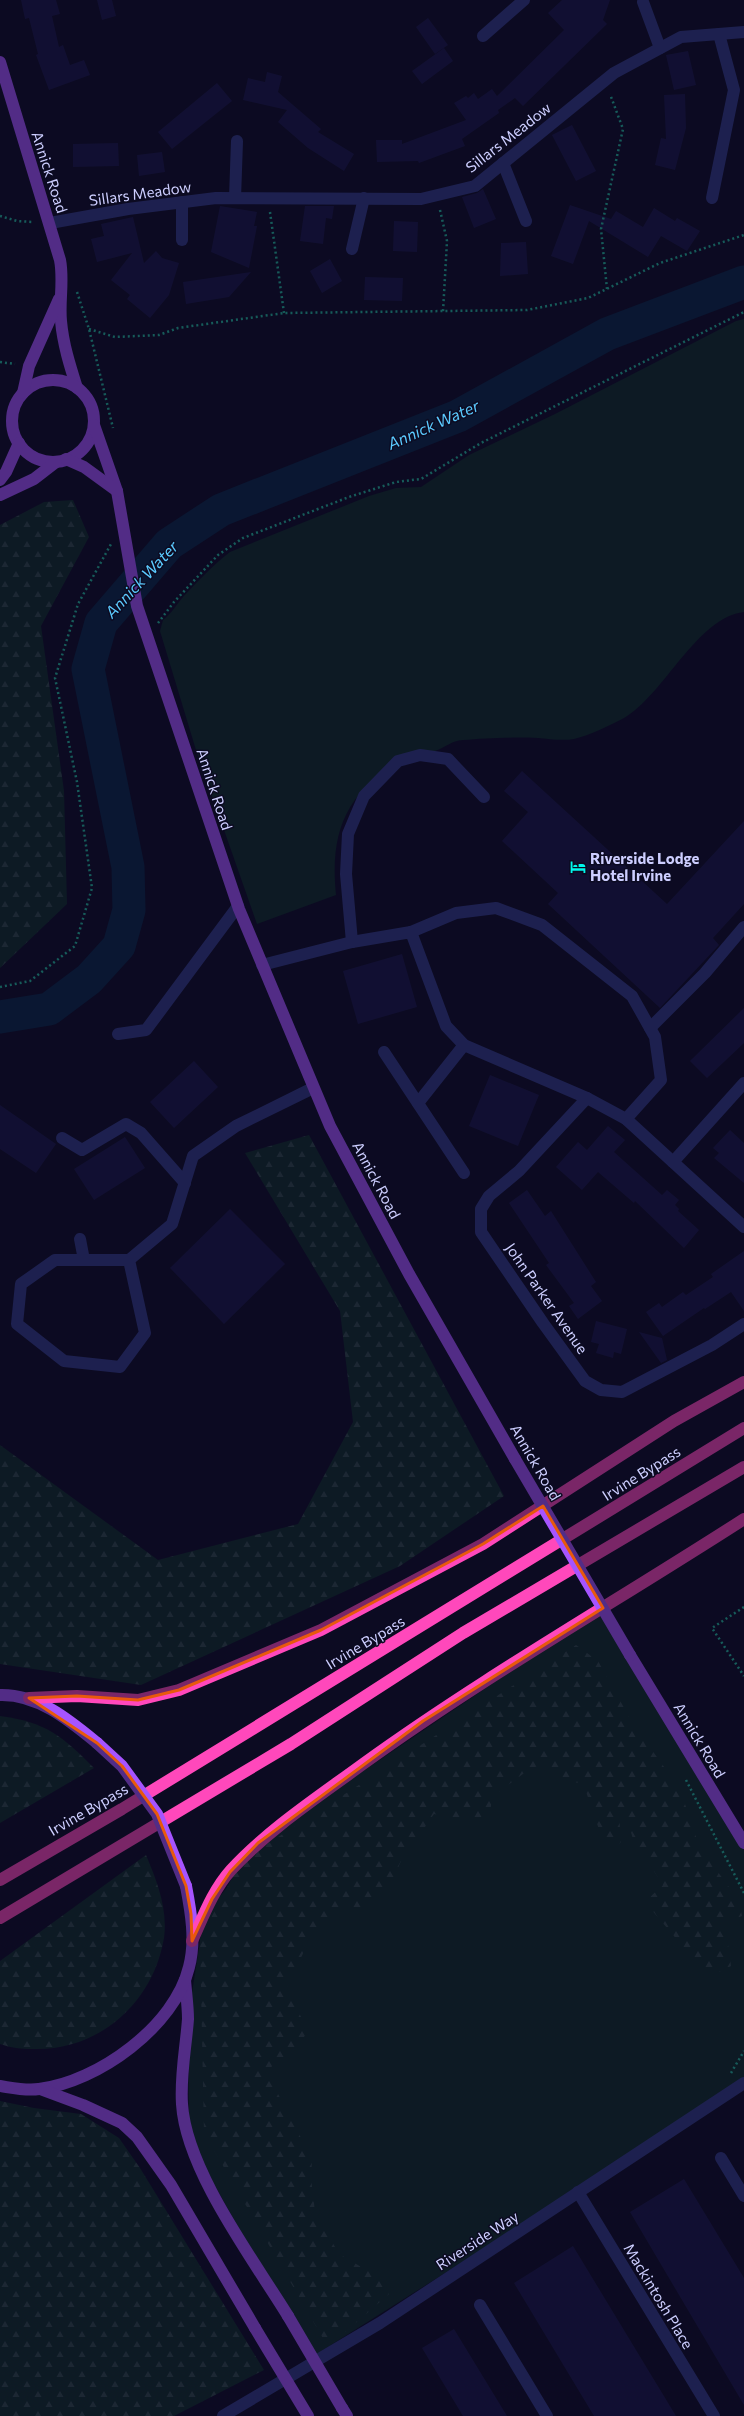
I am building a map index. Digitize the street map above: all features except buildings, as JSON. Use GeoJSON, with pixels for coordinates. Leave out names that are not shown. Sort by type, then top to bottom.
{"type":"FeatureCollection","features":[{"type":"Feature","properties":{"kind":"highway"},"geometry":{"type":"LineString","coordinates":[[29,1698],[77,1696],[138,1700],[179,1690],[314,1633],[483,1544],[674,1421],[744,1382]]}},
{"type":"Feature","properties":{"kind":"highway","name":"Irvine Bypass"},"geometry":{"type":"LineString","coordinates":[[0,1880],[129,1804],[744,1428]]}},
{"type":"Feature","properties":{"kind":"highway"},"geometry":{"type":"LineString","coordinates":[[0,1918],[291,1744],[463,1633],[744,1467]]}},
{"type":"Feature","properties":{"kind":"highway"},"geometry":{"type":"LineString","coordinates":[[192,1941],[212,1899],[230,1872],[258,1844],[326,1791],[422,1721],[744,1519]]}},
{"type":"Feature","properties":{"kind":"main road","name":"Annick Road"},"geometry":{"type":"LineString","coordinates":[[0,62],[60,260],[63,277],[61,293],[61,321],[64,346],[77,388]]}},
{"type":"Feature","properties":{"kind":"main road","name":"Annick Road"},"geometry":{"type":"LineString","coordinates":[[23,393],[29,366],[61,293]]}},
{"type":"Feature","properties":{"kind":"main road"},"geometry":{"type":"LineString","coordinates":[[0,495],[34,479],[61,461],[79,452],[88,441],[94,425],[92,407],[85,395],[77,388],[60,380],[44,381],[32,386],[23,393],[15,404],[12,417],[13,431],[19,443],[27,453],[38,458],[61,461],[84,467],[117,491]]}},
{"type":"Feature","properties":{"kind":"main road","name":"Annick Road"},"geometry":{"type":"LineString","coordinates":[[94,425],[117,491],[137,606],[148,639],[238,906],[330,1126],[409,1274],[515,1459],[630,1655],[744,1843]]}},
{"type":"Feature","properties":{"kind":"main road"},"geometry":{"type":"LineString","coordinates":[[0,480],[6,472],[19,443]]}},
{"type":"Feature","properties":{"kind":"main road"},"geometry":{"type":"LineString","coordinates":[[0,1694],[29,1698],[76,1726],[122,1766],[157,1814],[186,1886],[191,1914],[192,1956],[185,1980],[173,2005],[127,2052],[76,2078],[40,2089]]}},
{"type":"Feature","properties":{"kind":"main road"},"geometry":{"type":"LineString","coordinates":[[185,1980],[188,2018],[183,2059],[182,2104],[189,2140],[210,2189],[288,2316],[344,2412]]}},
{"type":"Feature","properties":{"kind":"main road"},"geometry":{"type":"LineString","coordinates":[[0,2086],[40,2089],[83,2105],[122,2123],[138,2137],[171,2186],[308,2416]]}},
{"type":"Feature","properties":{"kind":"street"},"geometry":{"type":"LineString","coordinates":[[483,36],[524,0]]}},
{"type":"Feature","properties":{"kind":"street"},"geometry":{"type":"LineString","coordinates":[[643,2],[660,48]]}},
{"type":"Feature","properties":{"kind":"street","name":"Sillars Meadow"},"geometry":{"type":"LineString","coordinates":[[50,223],[128,209],[182,202],[236,198],[421,198],[475,186],[614,73],[681,37],[744,32]]}},
{"type":"Feature","properties":{"kind":"street"},"geometry":{"type":"LineString","coordinates":[[712,198],[734,90],[719,34]]}},
{"type":"Feature","properties":{"kind":"street"},"geometry":{"type":"LineString","coordinates":[[236,198],[237,142]]}},
{"type":"Feature","properties":{"kind":"street"},"geometry":{"type":"LineString","coordinates":[[502,164],[526,221]]}},
{"type":"Feature","properties":{"kind":"street"},"geometry":{"type":"LineString","coordinates":[[352,249],[364,198]]}},
{"type":"Feature","properties":{"kind":"street"},"geometry":{"type":"LineString","coordinates":[[182,202],[182,240]]}},
{"type":"Feature","properties":{"kind":"street"},"geometry":{"type":"LineString","coordinates":[[352,942],[346,874],[348,834],[364,796],[398,761],[420,755],[448,759],[484,797]]}},
{"type":"Feature","properties":{"kind":"street"},"geometry":{"type":"LineString","coordinates":[[118,1034],[146,1030],[238,906]]}},
{"type":"Feature","properties":{"kind":"street"},"geometry":{"type":"LineString","coordinates":[[262,965],[352,942],[411,932],[456,913],[496,908],[542,925],[632,996],[655,1037],[661,1080],[626,1119]]}},
{"type":"Feature","properties":{"kind":"street"},"geometry":{"type":"LineString","coordinates":[[650,1028],[705,974],[744,927]]}},
{"type":"Feature","properties":{"kind":"street"},"geometry":{"type":"LineString","coordinates":[[411,932],[446,1026],[464,1045],[587,1098],[626,1119],[744,1227]]}},
{"type":"Feature","properties":{"kind":"street"},"geometry":{"type":"LineString","coordinates":[[418,1103],[464,1045]]}},
{"type":"Feature","properties":{"kind":"street"},"geometry":{"type":"LineString","coordinates":[[384,1052],[464,1173]]}},
{"type":"Feature","properties":{"kind":"street"},"geometry":{"type":"LineString","coordinates":[[673,1162],[744,1083]]}},
{"type":"Feature","properties":{"kind":"street"},"geometry":{"type":"LineString","coordinates":[[129,1260],[145,1332],[120,1367],[64,1361],[17,1324],[21,1284],[56,1260],[129,1260],[172,1224],[193,1156],[236,1126],[314,1088]]}},
{"type":"Feature","properties":{"kind":"street","name":"John Parker Avenue"},"geometry":{"type":"LineString","coordinates":[[587,1098],[519,1171],[489,1196],[481,1209],[481,1232],[543,1323],[585,1381],[601,1390],[622,1392],[712,1345],[744,1324]]}},
{"type":"Feature","properties":{"kind":"street"},"geometry":{"type":"LineString","coordinates":[[62,1138],[82,1150],[126,1124],[141,1132],[185,1182]]}},
{"type":"Feature","properties":{"kind":"street"},"geometry":{"type":"LineString","coordinates":[[80,1239],[84,1260]]}},
{"type":"Feature","properties":{"kind":"street","name":"Riverside Way"},"geometry":{"type":"LineString","coordinates":[[223,2416],[380,2323],[744,2083]]}},
{"type":"Feature","properties":{"kind":"street"},"geometry":{"type":"LineString","coordinates":[[721,2158],[744,2196]]}},
{"type":"Feature","properties":{"kind":"street","name":"Mackintosh Place"},"geometry":{"type":"LineString","coordinates":[[578,2192],[714,2416]]}},
{"type":"Feature","properties":{"kind":"street"},"geometry":{"type":"LineString","coordinates":[[480,2305],[547,2416]]}},
{"type":"Feature","properties":{"kind":"path"},"geometry":{"type":"LineString","coordinates":[[605,80],[623,129],[601,229],[607,289]]}},
{"type":"Feature","properties":{"kind":"path"},"geometry":{"type":"LineString","coordinates":[[436,195],[448,241],[443,312]]}},
{"type":"Feature","properties":{"kind":"path"},"geometry":{"type":"LineString","coordinates":[[268,198],[284,313]]}},
{"type":"Feature","properties":{"kind":"path"},"geometry":{"type":"LineString","coordinates":[[0,216],[17,221],[50,223]]}},
{"type":"Feature","properties":{"kind":"path"},"geometry":{"type":"LineString","coordinates":[[89,329],[115,337],[159,335],[178,328],[284,313],[527,310],[588,298],[660,263],[744,235]]}},
{"type":"Feature","properties":{"kind":"path"},"geometry":{"type":"LineString","coordinates":[[76,290],[89,329],[114,433]]}},
{"type":"Feature","properties":{"kind":"path"},"geometry":{"type":"LineString","coordinates":[[148,639],[160,636],[158,623],[174,602],[218,555],[243,538],[349,497],[396,482],[421,479],[481,443],[744,312]]}},
{"type":"Feature","properties":{"kind":"path"},"geometry":{"type":"LineString","coordinates":[[0,987],[30,981],[75,946],[92,888],[78,782],[55,678],[78,604],[124,526]]}},
{"type":"Feature","properties":{"kind":"path"},"geometry":{"type":"LineString","coordinates":[[744,1607],[712,1628],[744,1676]]}},
{"type":"Feature","properties":{"kind":"highlighted area"},"geometry":{"type":"Polygon","coordinates":[[[543,1506],[603,1608],[423,1721],[258,1843],[230,1872],[212,1899],[192,1941],[191,1914],[186,1886],[157,1814],[122,1766],[97,1743],[29,1698],[77,1696],[138,1700],[179,1690],[321,1630],[483,1544],[543,1506]]]}},
{"type":"Feature","properties":{"kind":"green space"},"geometry":{"type":"Polygon","coordinates":[[[744,319],[744,612],[727,617],[711,627],[681,658],[639,707],[624,718],[599,730],[570,740],[511,738],[459,741],[432,752],[412,757],[390,768],[358,795],[348,811],[340,829],[336,849],[336,895],[257,924],[196,750],[160,631],[163,620],[200,579],[230,552],[369,496],[396,488],[421,487],[469,455],[555,414],[736,321],[744,319]]]}},
{"type":"Feature","properties":{"kind":"green space"},"geometry":{"type":"Polygon","coordinates":[[[73,500],[89,537],[41,626],[64,791],[67,904],[0,968],[0,525],[44,502],[73,500]]]}},
{"type":"Feature","properties":{"kind":"green space"},"geometry":{"type":"Polygon","coordinates":[[[309,1135],[504,1496],[400,1566],[141,1685],[0,1664],[0,1445],[158,1560],[298,1524],[353,1422],[340,1311],[245,1153],[309,1135]]]}},
{"type":"Feature","properties":{"kind":"green space"},"geometry":{"type":"Polygon","coordinates":[[[603,1609],[744,1843],[744,2084],[312,2357],[189,2140],[188,2018],[204,1916],[270,1834],[603,1609]]]}},
{"type":"Feature","properties":{"kind":"green space"},"geometry":{"type":"Polygon","coordinates":[[[576,1645],[598,1661],[633,1724],[680,1789],[699,1846],[739,1901],[742,1916],[725,1923],[731,1966],[709,1977],[650,1908],[650,1897],[663,1885],[633,1839],[627,1819],[619,1815],[621,1842],[611,1851],[603,1841],[583,1783],[567,1782],[542,1765],[531,1768],[492,1797],[490,1814],[468,1821],[434,1814],[400,1863],[392,1882],[363,1909],[337,1910],[308,1943],[287,1987],[308,2032],[293,2050],[266,2071],[312,2159],[311,2178],[315,2212],[339,2254],[375,2275],[389,2294],[328,2347],[204,2133],[200,1939],[241,1861],[576,1645]]]}},
{"type":"Feature","properties":{"kind":"green space"},"geometry":{"type":"Polygon","coordinates":[[[0,1716],[30,1722],[52,1732],[72,1747],[94,1768],[0,1823],[0,1716]]]}},
{"type":"Feature","properties":{"kind":"green space"},"geometry":{"type":"Polygon","coordinates":[[[146,1855],[161,1895],[165,1927],[158,1962],[148,1983],[135,2002],[119,2019],[101,2032],[80,2042],[57,2047],[33,2049],[16,2048],[0,2044],[0,1961],[146,1855]]]}},
{"type":"Feature","properties":{"kind":"green space"},"geometry":{"type":"Polygon","coordinates":[[[0,2101],[34,2108],[81,2114],[119,2138],[140,2168],[264,2370],[174,2416],[0,2416],[0,2101]]]}},
{"type":"Feature","properties":{"kind":"waterway","name":"Annick Water"},"geometry":{"type":"LineString","coordinates":[[0,1017],[49,1009],[89,979],[119,946],[129,910],[128,867],[88,669],[101,623],[169,544],[221,510],[458,416],[607,334],[744,282]]}},
{"type":"Feature","properties":{"kind":"place","name":"Riverside Lodge Hotel Irvine"},"geometry":{"type":"Point","coordinates":[578,867]}}]}
